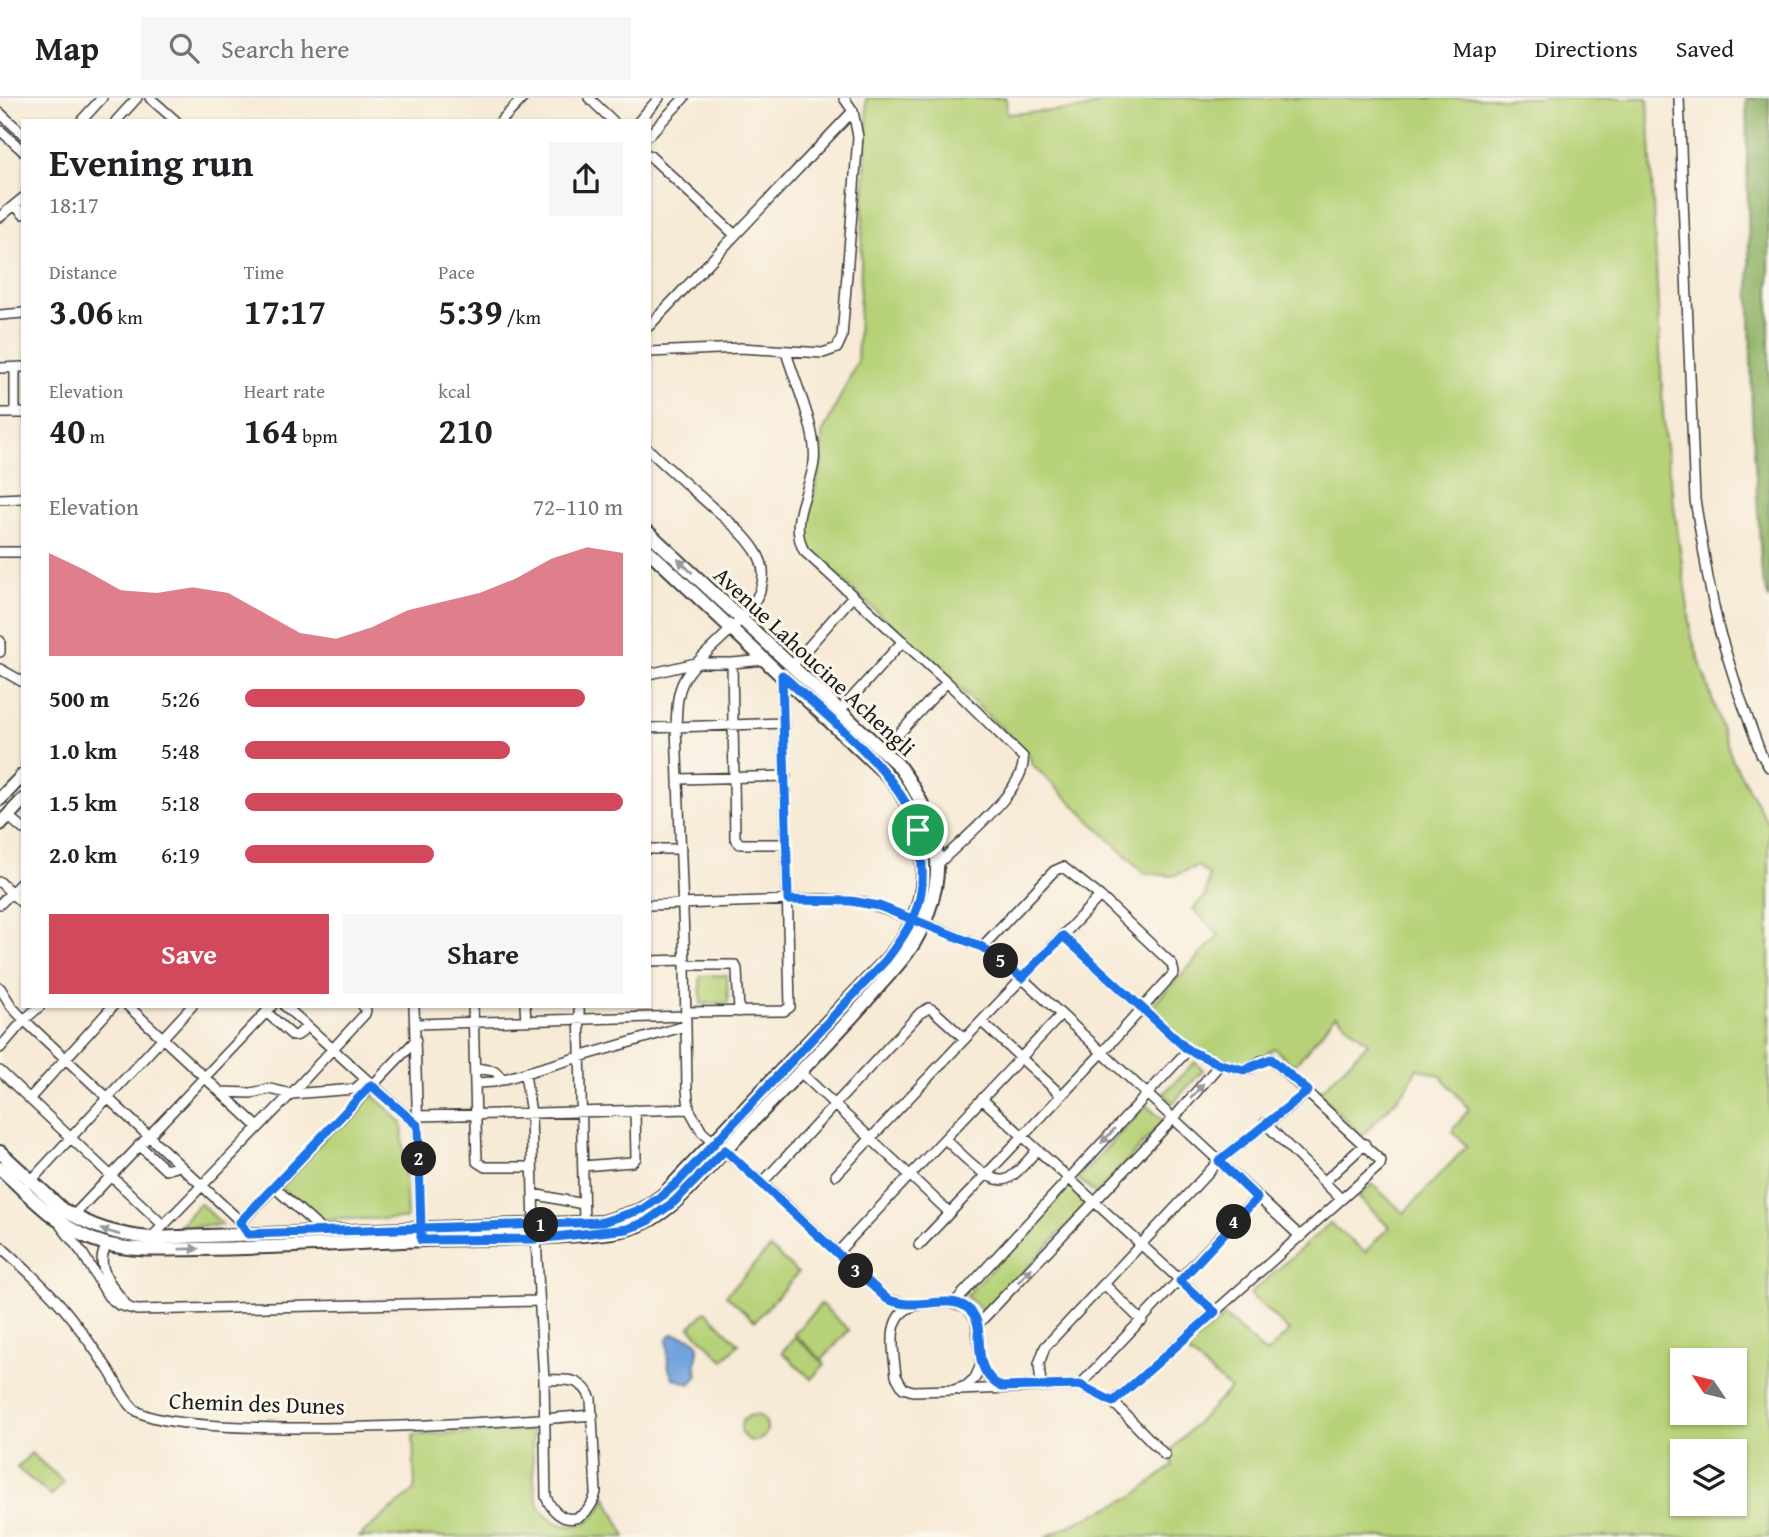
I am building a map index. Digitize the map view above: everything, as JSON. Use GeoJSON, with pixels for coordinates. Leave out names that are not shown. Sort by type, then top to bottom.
{"type":"FeatureCollection","features":[{"type":"Feature","properties":{"kind":"street"},"geometry":{"type":"LineString","coordinates":[[83,119],[102,98]]}},
{"type":"Feature","properties":{"kind":"street"},"geometry":{"type":"LineString","coordinates":[[118,119],[137,98]]}},
{"type":"Feature","properties":{"kind":"street"},"geometry":{"type":"LineString","coordinates":[[150,98],[174,119]]}},
{"type":"Feature","properties":{"kind":"street"},"geometry":{"type":"LineString","coordinates":[[503,119],[523,98]]}},
{"type":"Feature","properties":{"kind":"street"},"geometry":{"type":"LineString","coordinates":[[589,98],[611,119]]}},
{"type":"Feature","properties":{"kind":"street"},"geometry":{"type":"LineString","coordinates":[[641,119],[659,98]]}},
{"type":"Feature","properties":{"kind":"street"},"geometry":{"type":"LineString","coordinates":[[651,133],[684,98]]}},
{"type":"Feature","properties":{"kind":"street"},"geometry":{"type":"LineString","coordinates":[[651,352],[741,348],[823,353],[833,351],[841,343],[858,137],[853,111],[844,98]]}},
{"type":"Feature","properties":{"kind":"street"},"geometry":{"type":"LineString","coordinates":[[1679,98],[1695,500],[1719,630],[1738,694],[1761,754],[1769,767]]}},
{"type":"Feature","properties":{"kind":"street"},"geometry":{"type":"LineString","coordinates":[[651,324],[853,111]]}},
{"type":"Feature","properties":{"kind":"street"},"geometry":{"type":"LineString","coordinates":[[0,113],[21,132]]}},
{"type":"Feature","properties":{"kind":"street"},"geometry":{"type":"LineString","coordinates":[[0,130],[21,149]]}},
{"type":"Feature","properties":{"kind":"street"},"geometry":{"type":"LineString","coordinates":[[651,157],[735,235]]}},
{"type":"Feature","properties":{"kind":"street"},"geometry":{"type":"LineString","coordinates":[[0,217],[21,200]]}},
{"type":"Feature","properties":{"kind":"street"},"geometry":{"type":"LineString","coordinates":[[15,205],[21,212]]}},
{"type":"Feature","properties":{"kind":"street"},"geometry":{"type":"LineString","coordinates":[[0,315],[21,313]]}},
{"type":"Feature","properties":{"kind":"street"},"geometry":{"type":"LineString","coordinates":[[786,352],[814,438],[814,466],[801,507],[797,531],[804,551],[1019,751],[1024,764],[1018,780],[999,803],[936,866]]}},
{"type":"Feature","properties":{"kind":"street"},"geometry":{"type":"LineString","coordinates":[[0,368],[19,368],[19,413],[0,413]]}},
{"type":"Feature","properties":{"kind":"street"},"geometry":{"type":"LineString","coordinates":[[651,452],[744,536],[758,555],[762,568],[760,593],[748,613],[695,663],[682,682],[678,694],[689,1109],[702,1132],[762,1183],[887,1299],[913,1306],[954,1303],[970,1310],[978,1324],[981,1365],[988,1377],[1001,1387]]}},
{"type":"Feature","properties":{"kind":"street"},"geometry":{"type":"LineString","coordinates":[[0,499],[21,498]]}},
{"type":"Feature","properties":{"kind":"street","name":"Avenue Lahoucine Achengli"},"geometry":{"type":"LineString","coordinates":[[535,1232],[603,1222],[643,1209],[721,1146],[800,1072],[869,998],[906,953],[935,885],[935,849],[926,810],[913,785],[884,751],[840,711],[787,671],[765,660],[735,624],[651,535]]}},
{"type":"Feature","properties":{"kind":"street"},"geometry":{"type":"LineString","coordinates":[[0,552],[21,552]]}},
{"type":"Feature","properties":{"kind":"street","name":"Avenue Lahoucine Achengli"},"geometry":{"type":"LineString","coordinates":[[0,1168],[73,1216],[104,1231],[151,1238],[321,1231],[421,1234],[535,1232],[589,1235],[627,1229],[646,1222],[674,1202],[918,921],[924,870],[918,830],[908,803],[890,778],[787,671],[651,553]]}},
{"type":"Feature","properties":{"kind":"street"},"geometry":{"type":"LineString","coordinates":[[415,1024],[685,1018],[739,1012],[784,1011],[790,1007],[784,723],[787,671],[853,596]]}},
{"type":"Feature","properties":{"kind":"street"},"geometry":{"type":"LineString","coordinates":[[0,641],[0,652]]}},
{"type":"Feature","properties":{"kind":"street"},"geometry":{"type":"LineString","coordinates":[[840,711],[903,642]]}},
{"type":"Feature","properties":{"kind":"street"},"geometry":{"type":"LineString","coordinates":[[651,674],[695,663],[765,660]]}},
{"type":"Feature","properties":{"kind":"street"},"geometry":{"type":"LineString","coordinates":[[732,663],[736,842],[786,845]]}},
{"type":"Feature","properties":{"kind":"street"},"geometry":{"type":"LineString","coordinates":[[0,669],[21,680]]}},
{"type":"Feature","properties":{"kind":"street"},"geometry":{"type":"LineString","coordinates":[[884,751],[947,682]]}},
{"type":"Feature","properties":{"kind":"street"},"geometry":{"type":"LineString","coordinates":[[651,728],[784,723]]}},
{"type":"Feature","properties":{"kind":"street"},"geometry":{"type":"LineString","coordinates":[[680,779],[786,776]]}},
{"type":"Feature","properties":{"kind":"street"},"geometry":{"type":"LineString","coordinates":[[0,799],[21,777]]}},
{"type":"Feature","properties":{"kind":"street"},"geometry":{"type":"LineString","coordinates":[[21,802],[4,820],[21,828]]}},
{"type":"Feature","properties":{"kind":"street"},"geometry":{"type":"LineString","coordinates":[[651,849],[681,849]]}},
{"type":"Feature","properties":{"kind":"street"},"geometry":{"type":"LineString","coordinates":[[919,1245],[1102,1053],[1171,977],[1174,968],[1100,896],[1067,868],[1059,867],[982,947]]}},
{"type":"Feature","properties":{"kind":"street"},"geometry":{"type":"LineString","coordinates":[[0,882],[21,902]]}},
{"type":"Feature","properties":{"kind":"street"},"geometry":{"type":"LineString","coordinates":[[0,904],[21,883]]}},
{"type":"Feature","properties":{"kind":"street"},"geometry":{"type":"LineString","coordinates":[[836,1175],[1100,896]]}},
{"type":"Feature","properties":{"kind":"street"},"geometry":{"type":"LineString","coordinates":[[651,905],[821,899],[863,902],[982,947],[1022,978],[1301,1237]]}},
{"type":"Feature","properties":{"kind":"street"},"geometry":{"type":"LineString","coordinates":[[1063,936],[1188,1050],[1220,1064],[1244,1070],[1271,1059],[1380,1158],[1380,1165],[1113,1402]]}},
{"type":"Feature","properties":{"kind":"street"},"geometry":{"type":"LineString","coordinates":[[651,961],[735,965],[739,1012]]}},
{"type":"Feature","properties":{"kind":"street"},"geometry":{"type":"LineString","coordinates":[[0,990],[24,1020],[110,1097],[147,1136],[240,1222],[248,1234]]}},
{"type":"Feature","properties":{"kind":"street"},"geometry":{"type":"LineString","coordinates":[[0,1048],[38,1008]]}},
{"type":"Feature","properties":{"kind":"street"},"geometry":{"type":"LineString","coordinates":[[30,1098],[111,1008]]}},
{"type":"Feature","properties":{"kind":"street"},"geometry":{"type":"LineString","coordinates":[[130,1008],[258,1127]]}},
{"type":"Feature","properties":{"kind":"street"},"geometry":{"type":"LineString","coordinates":[[27,1185],[190,1008]]}},
{"type":"Feature","properties":{"kind":"street"},"geometry":{"type":"LineString","coordinates":[[287,1008],[418,1126]]}},
{"type":"Feature","properties":{"kind":"street"},"geometry":{"type":"LineString","coordinates":[[151,1238],[332,1050],[365,1014],[364,1008]]}},
{"type":"Feature","properties":{"kind":"street"},"geometry":{"type":"LineString","coordinates":[[414,1008],[421,1234]]}},
{"type":"Feature","properties":{"kind":"street"},"geometry":{"type":"LineString","coordinates":[[473,1008],[477,1083],[476,1156],[480,1165],[531,1167]]}},
{"type":"Feature","properties":{"kind":"street"},"geometry":{"type":"LineString","coordinates":[[525,1008],[526,1020]]}},
{"type":"Feature","properties":{"kind":"street"},"geometry":{"type":"LineString","coordinates":[[579,1008],[584,1223]]}},
{"type":"Feature","properties":{"kind":"street"},"geometry":{"type":"LineString","coordinates":[[73,1216],[269,1009],[293,1035],[298,1035],[307,1026]]}},
{"type":"Feature","properties":{"kind":"street"},"geometry":{"type":"LineString","coordinates":[[762,1183],[925,1010],[933,1010],[965,1039]]}},
{"type":"Feature","properties":{"kind":"street"},"geometry":{"type":"LineString","coordinates":[[837,1253],[1061,1015]]}},
{"type":"Feature","properties":{"kind":"street"},"geometry":{"type":"LineString","coordinates":[[477,1083],[503,1080],[580,1058],[685,1018]]}},
{"type":"Feature","properties":{"kind":"street"},"geometry":{"type":"LineString","coordinates":[[982,1022],[1061,1095]]}},
{"type":"Feature","properties":{"kind":"street"},"geometry":{"type":"LineString","coordinates":[[240,1222],[368,1083],[416,1040]]}},
{"type":"Feature","properties":{"kind":"street"},"geometry":{"type":"LineString","coordinates":[[954,1303],[1188,1050]]}},
{"type":"Feature","properties":{"kind":"street"},"geometry":{"type":"LineString","coordinates":[[978,1324],[1173,1119],[1220,1064]]}},
{"type":"Feature","properties":{"kind":"street"},"geometry":{"type":"LineString","coordinates":[[476,1068],[495,1071],[503,1080]]}},
{"type":"Feature","properties":{"kind":"street"},"geometry":{"type":"LineString","coordinates":[[0,1071],[163,1225]]}},
{"type":"Feature","properties":{"kind":"street"},"geometry":{"type":"LineString","coordinates":[[800,1072],[950,1213]]}},
{"type":"Feature","properties":{"kind":"street"},"geometry":{"type":"LineString","coordinates":[[525,1074],[531,1114],[531,1167],[546,1419],[546,1497],[560,1516],[577,1518],[587,1513],[593,1505],[596,1493],[593,1415],[587,1389],[571,1380],[544,1380]]}},
{"type":"Feature","properties":{"kind":"street"},"geometry":{"type":"LineString","coordinates":[[220,1092],[251,1093],[270,1089],[291,1094],[355,1089],[368,1083]]}},
{"type":"Feature","properties":{"kind":"street"},"geometry":{"type":"LineString","coordinates":[[1041,1385],[1039,1364],[1045,1347],[1219,1161],[1308,1091]]}},
{"type":"Feature","properties":{"kind":"street"},"geometry":{"type":"LineString","coordinates":[[982,1099],[1215,1312]]}},
{"type":"Feature","properties":{"kind":"street"},"geometry":{"type":"LineString","coordinates":[[418,1116],[689,1109]]}},
{"type":"Feature","properties":{"kind":"street"},"geometry":{"type":"LineString","coordinates":[[583,1166],[632,1162],[636,1158],[635,1110]]}},
{"type":"Feature","properties":{"kind":"street"},"geometry":{"type":"LineString","coordinates":[[1265,1124],[1341,1199]]}},
{"type":"Feature","properties":{"kind":"street"},"geometry":{"type":"LineString","coordinates":[[945,1139],[986,1176],[1003,1180],[1010,1178],[1037,1150]]}},
{"type":"Feature","properties":{"kind":"street"},"geometry":{"type":"LineString","coordinates":[[1324,1182],[1365,1144]]}},
{"type":"Feature","properties":{"kind":"street"},"geometry":{"type":"LineString","coordinates":[[139,1145],[166,1170],[180,1166]]}},
{"type":"Feature","properties":{"kind":"street","name":"Avenue Lahoucine Achengli"},"geometry":{"type":"LineString","coordinates":[[0,1152],[55,1219],[85,1236],[128,1249],[255,1248],[421,1234]]}},
{"type":"Feature","properties":{"kind":"street"},"geometry":{"type":"LineString","coordinates":[[274,1187],[321,1231]]}},
{"type":"Feature","properties":{"kind":"street"},"geometry":{"type":"LineString","coordinates":[[533,1194],[583,1204]]}},
{"type":"Feature","properties":{"kind":"street"},"geometry":{"type":"LineString","coordinates":[[1080,1385],[1257,1198]]}},
{"type":"Feature","properties":{"kind":"street"},"geometry":{"type":"LineString","coordinates":[[55,1219],[83,1254],[108,1296],[119,1304],[144,1311],[539,1301]]}},
{"type":"Feature","properties":{"kind":"street"},"geometry":{"type":"LineString","coordinates":[[108,1245],[102,1255],[103,1266],[115,1290],[129,1308]]}},
{"type":"Feature","properties":{"kind":"street","name":"Chemin des Dunes"},"geometry":{"type":"LineString","coordinates":[[0,1246],[65,1310],[108,1368],[133,1408],[146,1417],[174,1422],[244,1427],[412,1425],[593,1415]]}},
{"type":"Feature","properties":{"kind":"street"},"geometry":{"type":"LineString","coordinates":[[1104,1284],[1142,1321]]}},
{"type":"Feature","properties":{"kind":"street"},"geometry":{"type":"LineString","coordinates":[[887,1299],[894,1327],[896,1376],[900,1386],[909,1391],[1080,1385],[1113,1402],[1166,1455]]}},
{"type":"Feature","properties":{"kind":"street"},"geometry":{"type":"LineString","coordinates":[[894,1327],[901,1314],[913,1306]]}},
{"type":"Feature","properties":{"kind":"street"},"geometry":{"type":"LineString","coordinates":[[954,1390],[971,1382],[981,1365]]}},
{"type":"Feature","properties":{"kind":"green space"},"geometry":{"type":"Polygon","coordinates":[[[866,98],[1006,98],[1007,114],[1084,109],[1113,98],[1648,98],[1664,433],[1692,638],[1732,759],[1769,825],[1769,1537],[1045,1537],[1134,1496],[1172,1466],[1171,1450],[1230,1389],[1185,1350],[1225,1316],[1266,1354],[1289,1331],[1250,1294],[1330,1223],[1365,1252],[1389,1227],[1358,1197],[1372,1184],[1404,1213],[1467,1146],[1452,1131],[1469,1109],[1441,1076],[1417,1068],[1407,1088],[1362,1136],[1319,1093],[1368,1043],[1336,1015],[1294,1066],[1274,1048],[1253,1062],[1241,1064],[1187,1046],[1149,1009],[1219,935],[1193,909],[1205,896],[1209,875],[1197,866],[1173,876],[1144,873],[1032,764],[1028,753],[807,547],[805,531],[822,461],[822,434],[857,363],[866,98]]]}},
{"type":"Feature","properties":{"kind":"green space"},"geometry":{"type":"Polygon","coordinates":[[[1746,98],[1769,98],[1769,600],[1762,577],[1752,415],[1746,98]]]}},
{"type":"Feature","properties":{"kind":"green space"},"geometry":{"type":"Polygon","coordinates":[[[727,975],[728,1003],[701,1004],[700,976],[727,975]]]}},
{"type":"Feature","properties":{"kind":"green space"},"geometry":{"type":"Polygon","coordinates":[[[1195,1062],[1203,1070],[1173,1103],[1164,1093],[1195,1062]]]}},
{"type":"Feature","properties":{"kind":"green space"},"geometry":{"type":"Polygon","coordinates":[[[369,1091],[402,1123],[407,1216],[405,1219],[316,1219],[305,1212],[280,1186],[369,1091]]]}},
{"type":"Feature","properties":{"kind":"green space"},"geometry":{"type":"Polygon","coordinates":[[[1146,1105],[1164,1121],[1096,1194],[1078,1179],[1146,1105]]]}},
{"type":"Feature","properties":{"kind":"green space"},"geometry":{"type":"Polygon","coordinates":[[[1071,1185],[1089,1202],[985,1313],[966,1296],[1071,1185]]]}},
{"type":"Feature","properties":{"kind":"green space"},"geometry":{"type":"Polygon","coordinates":[[[200,1203],[223,1225],[178,1227],[200,1203]]]}},
{"type":"Feature","properties":{"kind":"green space"},"geometry":{"type":"Polygon","coordinates":[[[770,1248],[798,1273],[755,1321],[726,1295],[770,1248]]]}},
{"type":"Feature","properties":{"kind":"green space"},"geometry":{"type":"Polygon","coordinates":[[[821,1304],[849,1330],[822,1360],[794,1334],[821,1304]]]}},
{"type":"Feature","properties":{"kind":"green space"},"geometry":{"type":"Polygon","coordinates":[[[706,1311],[739,1344],[723,1360],[690,1327],[706,1311]]]}},
{"type":"Feature","properties":{"kind":"green space"},"geometry":{"type":"Polygon","coordinates":[[[795,1337],[825,1364],[811,1379],[782,1352],[795,1337]]]}},
{"type":"Feature","properties":{"kind":"green space"},"geometry":{"type":"Polygon","coordinates":[[[754,1415],[763,1419],[767,1428],[763,1437],[754,1441],[745,1437],[741,1428],[745,1419],[754,1415]]]}},
{"type":"Feature","properties":{"kind":"green space"},"geometry":{"type":"Polygon","coordinates":[[[532,1430],[535,1487],[538,1502],[545,1513],[564,1525],[585,1523],[594,1517],[605,1495],[626,1537],[358,1537],[415,1490],[413,1435],[532,1430]]]}},
{"type":"Feature","properties":{"kind":"green space"},"geometry":{"type":"Polygon","coordinates":[[[31,1453],[64,1482],[51,1496],[17,1468],[31,1453]]]}},
{"type":"Feature","properties":{"kind":"water"},"geometry":{"type":"Polygon","coordinates":[[[672,1334],[694,1340],[698,1344],[698,1376],[690,1384],[673,1378],[671,1373],[667,1339],[672,1334]]]}},
{"type":"Feature","properties":{"kind":"route"},"geometry":{"type":"LineString","coordinates":[[918,830],[908,803],[890,778],[782,675],[788,900],[821,899],[879,906],[904,915],[913,919],[982,947],[1022,978],[1063,936],[1188,1050],[1220,1064],[1244,1070],[1271,1059],[1308,1091],[1219,1161],[1257,1198],[1180,1281],[1215,1312],[1113,1402],[1080,1385],[1001,1387],[988,1377],[981,1365],[978,1324],[970,1310],[947,1302],[913,1306],[887,1299],[725,1150],[674,1202],[646,1222],[627,1229],[536,1239],[421,1240],[421,1228],[418,1126],[371,1085],[240,1222],[248,1234],[421,1228],[534,1226],[603,1222],[643,1209],[679,1181],[886,960],[906,935],[913,919],[919,902],[922,888],[924,870],[918,830]]}}]}
